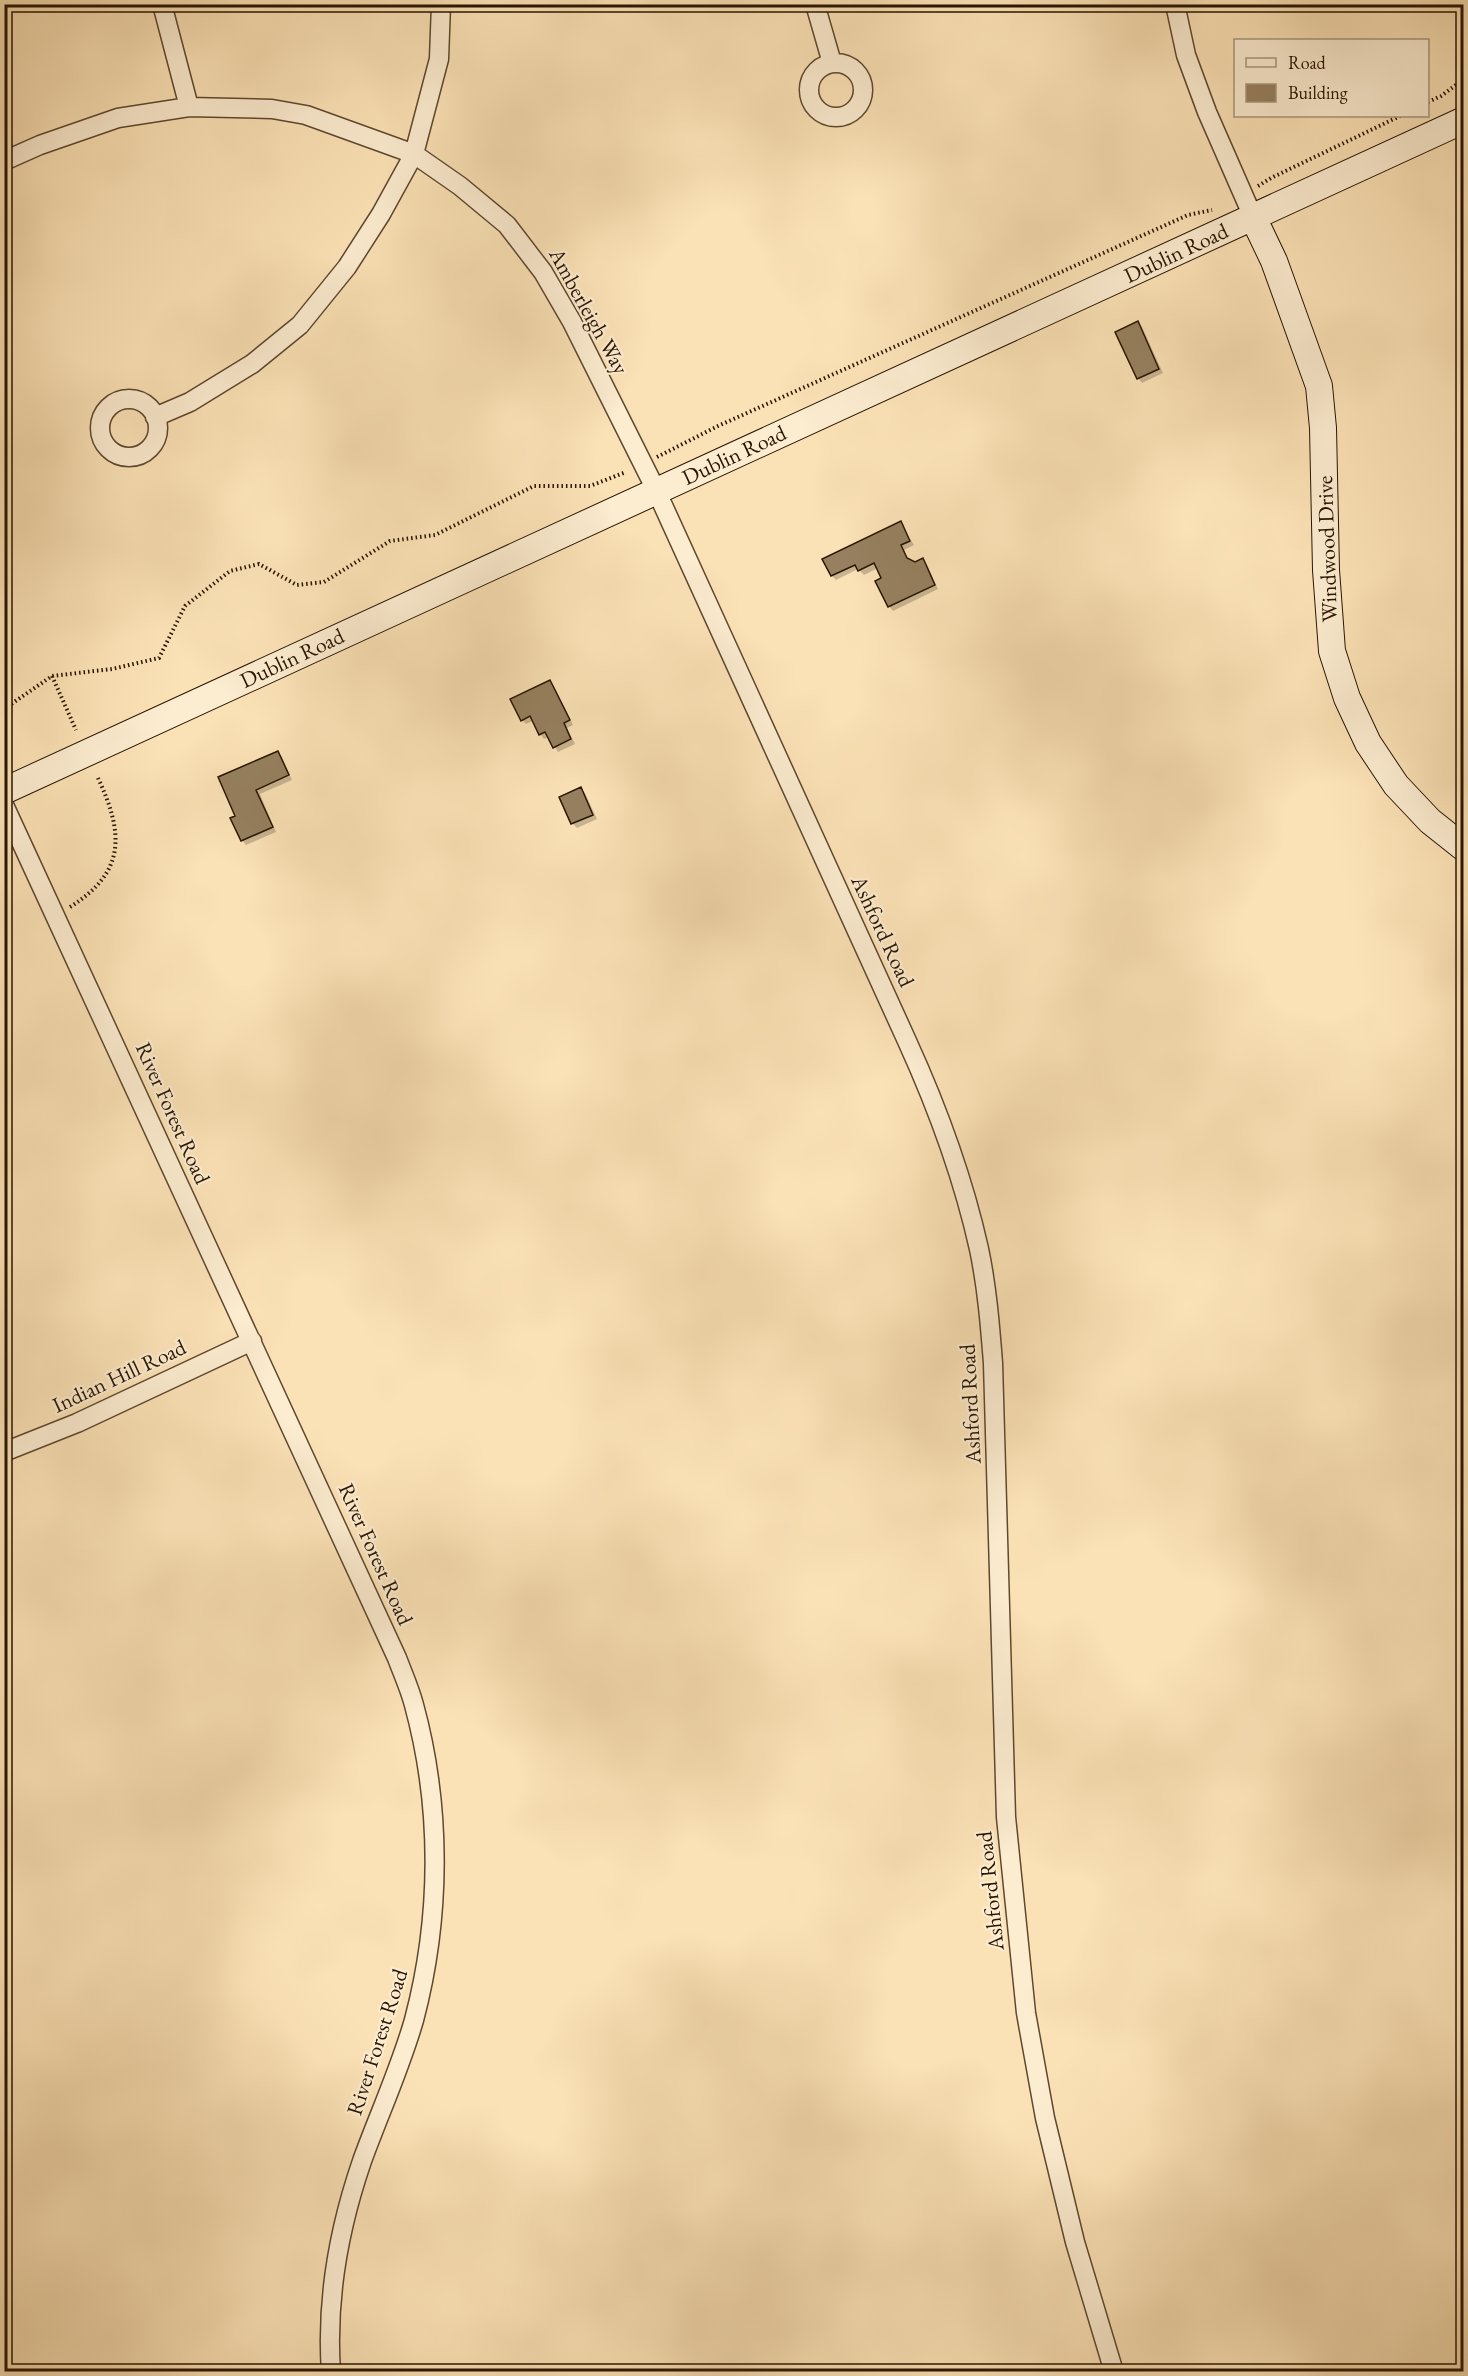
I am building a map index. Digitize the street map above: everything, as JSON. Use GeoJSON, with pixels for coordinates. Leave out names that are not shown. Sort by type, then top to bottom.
{"type":"FeatureCollection","features":[{"type":"Feature","properties":{"kind":"main road","name":"Dublin Road"},"geometry":{"type":"LineString","coordinates":[[4,791],[656,490],[1248,207],[1464,120]]}},
{"type":"Feature","properties":{"kind":"main road","name":"Windwood Drive"},"geometry":{"type":"LineString","coordinates":[[1248,207],[1274,261],[1319,386],[1323,428],[1326,570],[1332,651],[1347,698],[1368,743],[1396,785],[1430,821],[1464,848]]}},
{"type":"Feature","properties":{"kind":"street"},"geometry":{"type":"LineString","coordinates":[[162,4],[189,107]]}},
{"type":"Feature","properties":{"kind":"street"},"geometry":{"type":"LineString","coordinates":[[155,417],[190,402],[252,364],[300,325],[347,267],[381,214],[414,154],[439,59],[441,4]]}},
{"type":"Feature","properties":{"kind":"street"},"geometry":{"type":"LineString","coordinates":[[815,4],[832,63]]}},
{"type":"Feature","properties":{"kind":"street"},"geometry":{"type":"LineString","coordinates":[[1174,4],[1186,55],[1207,112],[1248,207]]}},
{"type":"Feature","properties":{"kind":"street","name":"Amberleigh Way"},"geometry":{"type":"LineString","coordinates":[[4,161],[40,145],[118,118],[189,107],[272,110],[306,115],[414,154],[460,186],[507,225],[543,272],[572,322],[656,490]]}},
{"type":"Feature","properties":{"kind":"street","name":"Ashford Road"},"geometry":{"type":"LineString","coordinates":[[656,490],[933,1099],[962,1181],[979,1250],[988,1308],[996,1415],[1006,1817],[1026,2013],[1045,2118],[1067,2210],[1114,2372]]}},
{"type":"Feature","properties":{"kind":"street","name":"River Forest Road"},"geometry":{"type":"LineString","coordinates":[[4,805],[397,1658],[414,1704],[432,1808],[434,1900],[425,1969],[413,2021],[362,2161],[341,2239],[335,2268],[329,2334],[331,2372]]}},
{"type":"Feature","properties":{"kind":"street","name":"Indian Hill Road"},"geometry":{"type":"LineString","coordinates":[[4,1452],[77,1423],[252,1341]]}},
{"type":"Feature","properties":{"kind":"path"},"geometry":{"type":"LineString","coordinates":[[1429,102],[1441,96],[1464,78]]}},
{"type":"Feature","properties":{"kind":"path"},"geometry":{"type":"LineString","coordinates":[[4,709],[52,676],[112,669],[159,658],[185,606],[230,571],[259,564],[297,585],[324,582],[390,541],[435,534],[534,486],[590,486],[643,465],[717,426],[1188,215],[1218,208],[1248,207],[1271,178],[1398,117]]}},
{"type":"Feature","properties":{"kind":"path"},"geometry":{"type":"LineString","coordinates":[[52,676],[76,730]]}},
{"type":"Feature","properties":{"kind":"path"},"geometry":{"type":"LineString","coordinates":[[56,915],[91,894],[103,880],[112,862],[116,842],[116,825],[112,807],[98,778]]}},
{"type":"Feature","properties":{"kind":"building"},"geometry":{"type":"Polygon","coordinates":[[[1138,321],[1159,369],[1137,379],[1115,332],[1138,321]]]}},
{"type":"Feature","properties":{"kind":"building"},"geometry":{"type":"Polygon","coordinates":[[[901,521],[910,541],[901,545],[907,558],[915,562],[923,558],[935,585],[888,607],[875,581],[881,578],[874,563],[858,571],[855,565],[831,576],[822,559],[901,521]]]}},
{"type":"Feature","properties":{"kind":"building"},"geometry":{"type":"Polygon","coordinates":[[[550,680],[570,720],[564,723],[571,739],[553,748],[545,732],[539,735],[530,716],[521,721],[510,699],[550,680]]]}},
{"type":"Feature","properties":{"kind":"building"},"geometry":{"type":"Polygon","coordinates":[[[278,751],[289,775],[256,790],[273,827],[241,841],[230,818],[235,816],[218,777],[278,751]]]}},
{"type":"Feature","properties":{"kind":"building"},"geometry":{"type":"Polygon","coordinates":[[[581,787],[593,815],[571,824],[559,797],[581,787]]]}}]}
